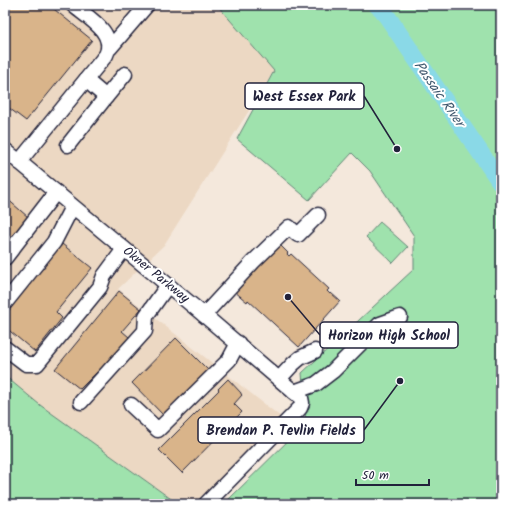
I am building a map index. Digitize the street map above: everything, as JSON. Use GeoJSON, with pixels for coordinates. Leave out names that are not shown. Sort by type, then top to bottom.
{"type":"FeatureCollection","features":[{"type":"Feature","properties":{"kind":"street"},"geometry":{"type":"LineString","coordinates":[[73,5],[106,33],[110,48]]}},
{"type":"Feature","properties":{"kind":"street"},"geometry":{"type":"LineString","coordinates":[[19,162],[86,80],[110,48],[147,5]]}},
{"type":"Feature","properties":{"kind":"street"},"geometry":{"type":"LineString","coordinates":[[68,145],[125,74]]}},
{"type":"Feature","properties":{"kind":"street"},"geometry":{"type":"LineString","coordinates":[[86,80],[106,97]]}},
{"type":"Feature","properties":{"kind":"street","name":"Okner Parkway"},"geometry":{"type":"LineString","coordinates":[[6,152],[238,343],[298,398]]}},
{"type":"Feature","properties":{"kind":"street"},"geometry":{"type":"LineString","coordinates":[[5,258],[56,192]]}},
{"type":"Feature","properties":{"kind":"street"},"geometry":{"type":"LineString","coordinates":[[5,303],[54,242],[72,207]]}},
{"type":"Feature","properties":{"kind":"street"},"geometry":{"type":"LineString","coordinates":[[204,315],[253,262],[289,227],[298,235],[318,215]]}},
{"type":"Feature","properties":{"kind":"street"},"geometry":{"type":"LineString","coordinates":[[5,348],[26,364],[37,364],[100,287],[104,276],[124,249]]}},
{"type":"Feature","properties":{"kind":"street"},"geometry":{"type":"LineString","coordinates":[[81,402],[145,331],[146,316],[168,285]]}},
{"type":"Feature","properties":{"kind":"street"},"geometry":{"type":"LineString","coordinates":[[206,504],[300,408],[298,398],[332,371],[380,324],[400,317]]}},
{"type":"Feature","properties":{"kind":"street"},"geometry":{"type":"LineString","coordinates":[[131,405],[158,430],[229,360],[238,343]]}},
{"type":"Feature","properties":{"kind":"street"},"geometry":{"type":"LineString","coordinates":[[279,379],[300,358],[315,351]]}},
{"type":"Feature","properties":{"kind":"shaded area"},"geometry":{"type":"Polygon","coordinates":[[[5,5],[217,5],[274,71],[164,245],[118,289],[286,421],[204,504],[178,504],[40,405],[5,376],[5,5]]]}},
{"type":"Feature","properties":{"kind":"green space"},"geometry":{"type":"Polygon","coordinates":[[[217,5],[501,5],[501,504],[224,504],[306,423],[302,373],[414,269],[414,236],[370,171],[352,153],[309,200],[237,139],[274,71],[217,5]]]}},
{"type":"Feature","properties":{"kind":"green space"},"geometry":{"type":"Polygon","coordinates":[[[380,222],[408,247],[393,263],[366,237],[380,222]]]}},
{"type":"Feature","properties":{"kind":"green space"},"geometry":{"type":"Polygon","coordinates":[[[5,376],[40,405],[174,501],[174,504],[5,504],[5,376]]]}},
{"type":"Feature","properties":{"kind":"building"},"geometry":{"type":"Polygon","coordinates":[[[5,5],[49,5],[92,40],[26,121],[5,105],[5,5]]]}},
{"type":"Feature","properties":{"kind":"building"},"geometry":{"type":"Polygon","coordinates":[[[5,197],[28,217],[5,245],[5,197]]]}},
{"type":"Feature","properties":{"kind":"building"},"geometry":{"type":"Polygon","coordinates":[[[278,243],[289,256],[291,254],[329,289],[327,291],[330,294],[331,293],[340,301],[299,347],[248,300],[247,302],[234,291],[278,243]]]}},
{"type":"Feature","properties":{"kind":"building"},"geometry":{"type":"Polygon","coordinates":[[[62,244],[92,268],[56,312],[62,318],[35,352],[5,327],[5,314],[62,244]]]}},
{"type":"Feature","properties":{"kind":"building"},"geometry":{"type":"Polygon","coordinates":[[[119,291],[141,309],[122,331],[129,337],[116,353],[80,389],[55,369],[119,291]]]}},
{"type":"Feature","properties":{"kind":"building"},"geometry":{"type":"Polygon","coordinates":[[[176,338],[210,372],[165,417],[132,383],[176,338]]]}},
{"type":"Feature","properties":{"kind":"building"},"geometry":{"type":"Polygon","coordinates":[[[228,379],[242,395],[234,404],[242,412],[182,473],[159,450],[219,390],[218,389],[228,379]]]}},
{"type":"Feature","properties":{"kind":"waterway","name":"Passaic River"},"geometry":{"type":"LineString","coordinates":[[377,5],[382,9],[501,183]]}},
{"type":"Feature","properties":{"kind":"place","name":"West Essex Park"},"geometry":{"type":"Point","coordinates":[397,149]}},
{"type":"Feature","properties":{"kind":"place","name":"Horizon High School"},"geometry":{"type":"Point","coordinates":[288,297]}},
{"type":"Feature","properties":{"kind":"place","name":"Brendan P. Tevlin Fields"},"geometry":{"type":"Point","coordinates":[400,381]}}]}
